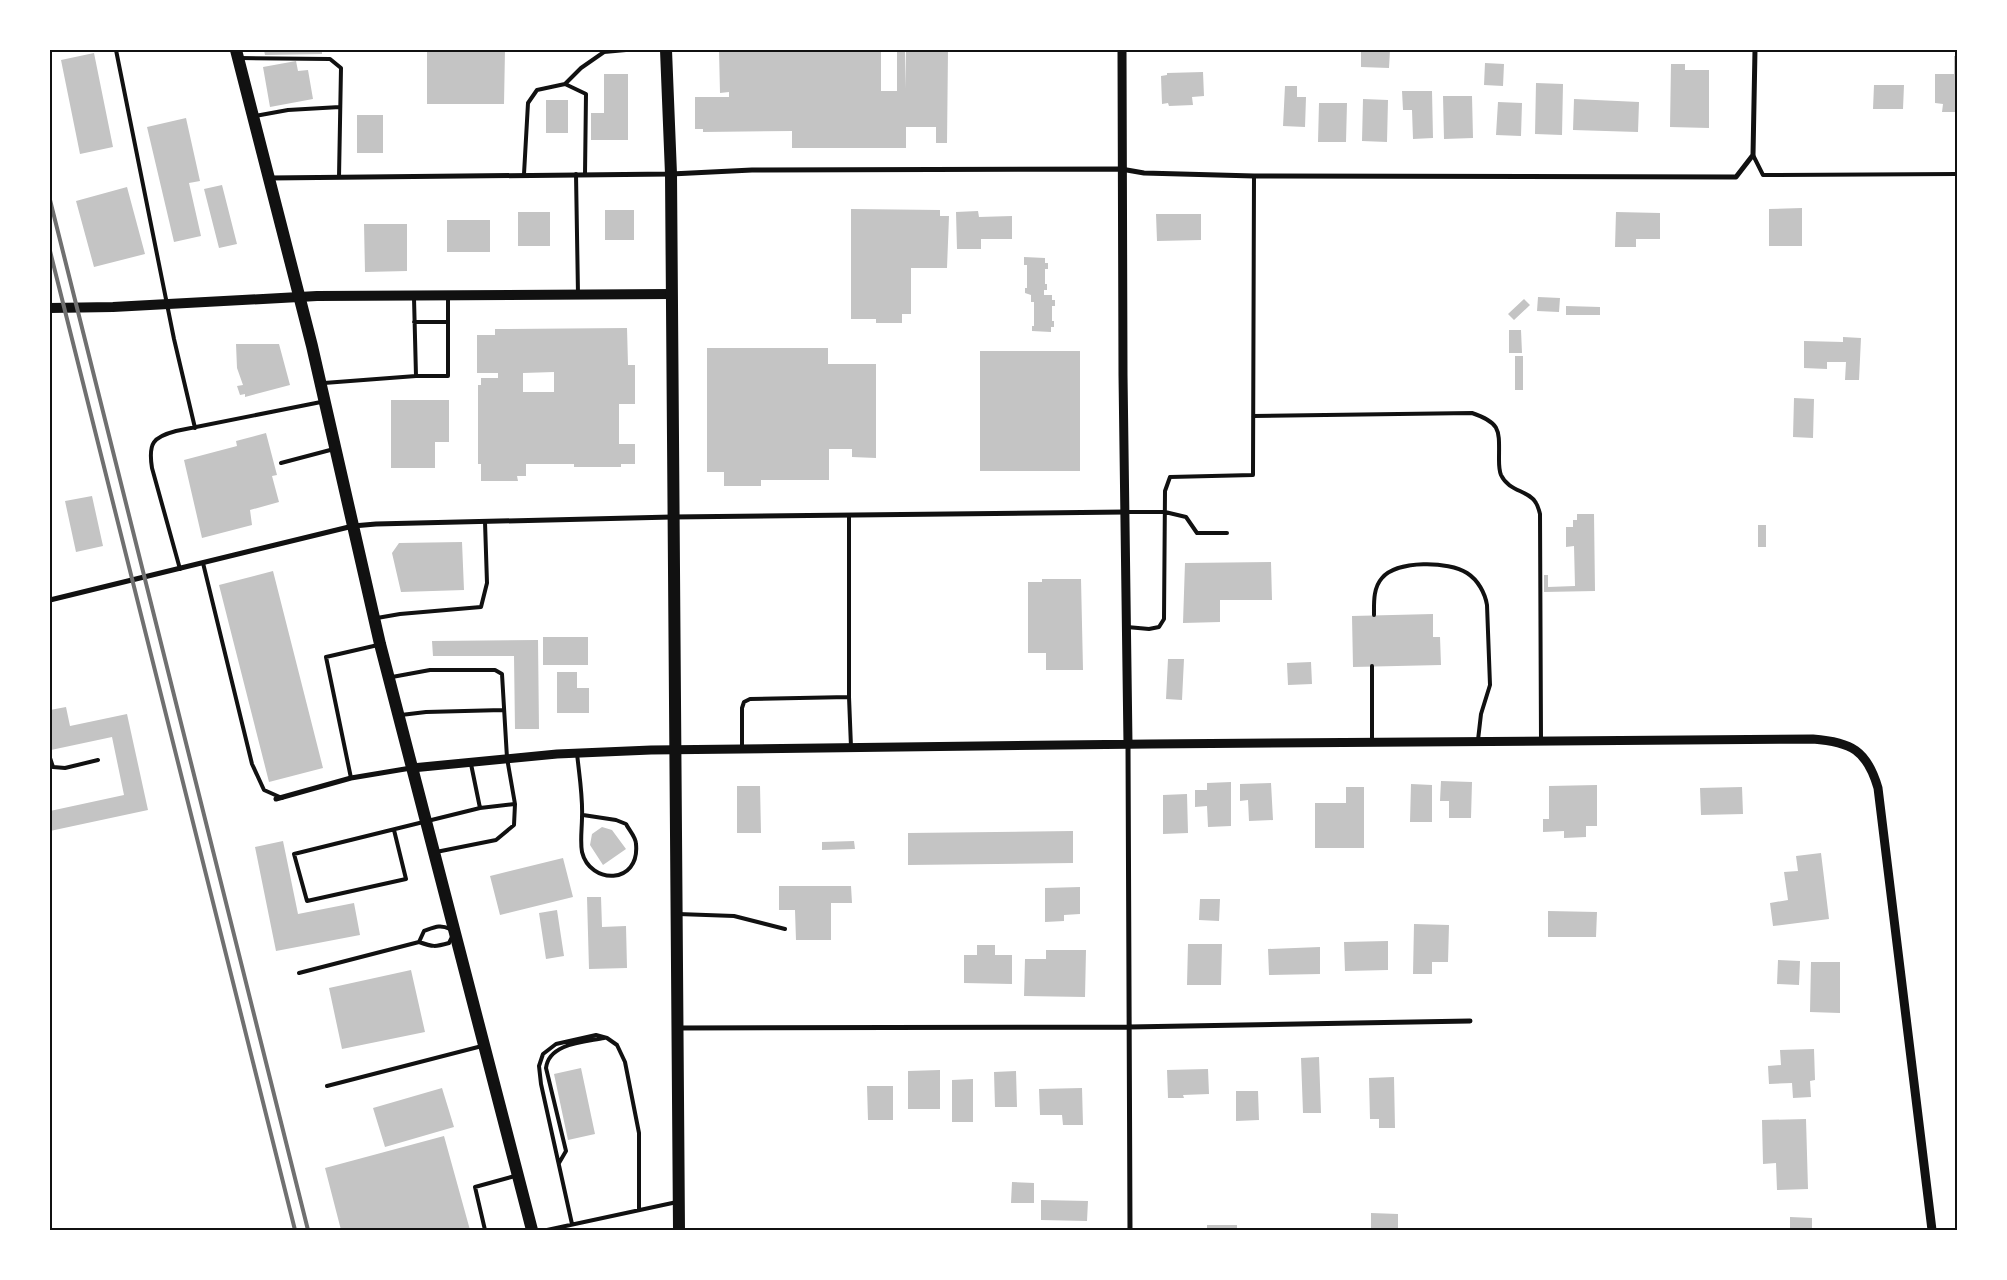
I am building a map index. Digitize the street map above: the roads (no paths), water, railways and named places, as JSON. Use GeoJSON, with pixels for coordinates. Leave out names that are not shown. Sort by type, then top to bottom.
{"type":"FeatureCollection","features":[{"type":"Feature","properties":{"kind":"main road"},"geometry":{"type":"LineString","coordinates":[[666,50],[672,294],[674,497],[672,516],[679,1230]]}},
{"type":"Feature","properties":{"kind":"main road"},"geometry":{"type":"LineString","coordinates":[[237,54],[300,297],[380,644],[532,1230]]}},
{"type":"Feature","properties":{"kind":"main road"},"geometry":{"type":"LineString","coordinates":[[50,308],[113,307],[300,297],[672,294]]}},
{"type":"Feature","properties":{"kind":"street"},"geometry":{"type":"LineString","coordinates":[[1122,50],[1121,168],[1128,744],[1130,1230]]}},
{"type":"Feature","properties":{"kind":"street"},"geometry":{"type":"LineString","coordinates":[[269,178],[670,174],[752,170],[1121,168],[1144,173],[1254,176],[1736,177],[1753,155],[1755,50]]}},
{"type":"Feature","properties":{"kind":"street"},"geometry":{"type":"LineString","coordinates":[[50,600],[353,526],[672,516],[1124,512]]}},
{"type":"Feature","properties":{"kind":"street"},"geometry":{"type":"LineString","coordinates":[[279,799],[351,778],[412,768],[577,752],[674,749],[1128,744],[1835,741],[1853,748],[1866,758],[1874,772],[1878,788],[1932,1230]]}},
{"type":"Feature","properties":{"kind":"street"},"geometry":{"type":"LineString","coordinates":[[677,1028],[1129,1027],[1470,1021]]}},
{"type":"Feature","properties":{"kind":"lane"},"geometry":{"type":"LineString","coordinates":[[116,50],[169,304],[174,339],[195,428]]}},
{"type":"Feature","properties":{"kind":"lane"},"geometry":{"type":"LineString","coordinates":[[524,174],[528,103],[537,90],[565,84],[581,68],[604,52],[626,50]]}},
{"type":"Feature","properties":{"kind":"lane"},"geometry":{"type":"LineString","coordinates":[[237,54],[330,59],[341,68],[339,176]]}},
{"type":"Feature","properties":{"kind":"lane"},"geometry":{"type":"LineString","coordinates":[[565,84],[586,94],[585,174]]}},
{"type":"Feature","properties":{"kind":"lane"},"geometry":{"type":"LineString","coordinates":[[253,117],[288,110],[340,108]]}},
{"type":"Feature","properties":{"kind":"lane"},"geometry":{"type":"LineString","coordinates":[[1753,155],[1763,175],[1957,174]]}},
{"type":"Feature","properties":{"kind":"lane"},"geometry":{"type":"LineString","coordinates":[[576,174],[578,294]]}},
{"type":"Feature","properties":{"kind":"lane"},"geometry":{"type":"LineString","coordinates":[[1127,627],[1149,629],[1159,627],[1164,619],[1165,491],[1170,477],[1253,475],[1254,176]]}},
{"type":"Feature","properties":{"kind":"lane"},"geometry":{"type":"LineString","coordinates":[[414,295],[416,376]]}},
{"type":"Feature","properties":{"kind":"lane"},"geometry":{"type":"LineString","coordinates":[[321,384],[416,376],[448,376],[448,295]]}},
{"type":"Feature","properties":{"kind":"lane"},"geometry":{"type":"LineString","coordinates":[[414,322],[448,322]]}},
{"type":"Feature","properties":{"kind":"lane"},"geometry":{"type":"LineString","coordinates":[[180,569],[152,468],[150,453],[155,440],[163,435],[325,402]]}},
{"type":"Feature","properties":{"kind":"lane"},"geometry":{"type":"LineString","coordinates":[[1253,416],[1472,412],[1486,418],[1495,425],[1499,433],[1499,473],[1505,482],[1517,491],[1529,495],[1536,502],[1540,514],[1541,742]]}},
{"type":"Feature","properties":{"kind":"lane"},"geometry":{"type":"LineString","coordinates":[[281,464],[336,448]]}},
{"type":"Feature","properties":{"kind":"lane"},"geometry":{"type":"LineString","coordinates":[[1124,512],[1165,512],[1186,517],[1197,534],[1227,533]]}},
{"type":"Feature","properties":{"kind":"lane"},"geometry":{"type":"LineString","coordinates":[[850,515],[850,747]]}},
{"type":"Feature","properties":{"kind":"lane"},"geometry":{"type":"LineString","coordinates":[[374,618],[481,607],[487,583],[484,522]]}},
{"type":"Feature","properties":{"kind":"lane"},"geometry":{"type":"LineString","coordinates":[[203,563],[252,764],[264,790],[279,799]]}},
{"type":"Feature","properties":{"kind":"lane"},"geometry":{"type":"LineString","coordinates":[[1374,615],[1377,586],[1382,577],[1390,572],[1405,567],[1440,565],[1467,573],[1475,580],[1486,597],[1490,685],[1481,714],[1478,742]]}},
{"type":"Feature","properties":{"kind":"lane"},"geometry":{"type":"LineString","coordinates":[[351,778],[326,657],[380,644]]}},
{"type":"Feature","properties":{"kind":"lane"},"geometry":{"type":"LineString","coordinates":[[1372,666],[1372,743]]}},
{"type":"Feature","properties":{"kind":"lane"},"geometry":{"type":"LineString","coordinates":[[389,678],[430,670],[495,670],[502,674],[507,758],[515,804],[514,825],[496,840],[434,853]]}},
{"type":"Feature","properties":{"kind":"lane"},"geometry":{"type":"LineString","coordinates":[[742,749],[742,708],[744,702],[750,699],[850,697]]}},
{"type":"Feature","properties":{"kind":"lane"},"geometry":{"type":"LineString","coordinates":[[399,716],[426,712],[503,710]]}},
{"type":"Feature","properties":{"kind":"lane"},"geometry":{"type":"LineString","coordinates":[[577,752],[582,815],[582,852],[588,865],[599,872],[614,877],[622,875],[632,867],[636,858],[636,842],[626,824],[616,820],[582,815]]}},
{"type":"Feature","properties":{"kind":"lane"},"geometry":{"type":"LineString","coordinates":[[50,758],[53,767],[65,768],[98,760]]}},
{"type":"Feature","properties":{"kind":"lane"},"geometry":{"type":"LineString","coordinates":[[470,762],[480,808]]}},
{"type":"Feature","properties":{"kind":"lane"},"geometry":{"type":"LineString","coordinates":[[394,830],[406,879],[307,901],[294,854],[480,808],[515,804]]}},
{"type":"Feature","properties":{"kind":"lane"},"geometry":{"type":"LineString","coordinates":[[676,914],[734,916],[785,929]]}},
{"type":"Feature","properties":{"kind":"lane"},"geometry":{"type":"LineString","coordinates":[[299,972],[419,942],[432,947],[439,946],[449,943],[454,931],[442,925],[434,927],[424,931],[419,942]]}},
{"type":"Feature","properties":{"kind":"lane"},"geometry":{"type":"LineString","coordinates":[[572,1224],[541,1084],[539,1066],[543,1054],[556,1044],[572,1040],[596,1035],[607,1038],[617,1045],[626,1062],[639,1134],[639,1209]]}},
{"type":"Feature","properties":{"kind":"lane"},"geometry":{"type":"LineString","coordinates":[[559,1163],[566,1151],[546,1068],[547,1062],[556,1050],[607,1038]]}},
{"type":"Feature","properties":{"kind":"lane"},"geometry":{"type":"LineString","coordinates":[[327,1086],[484,1046]]}},
{"type":"Feature","properties":{"kind":"lane"},"geometry":{"type":"LineString","coordinates":[[485,1230],[475,1188],[518,1175]]}},
{"type":"Feature","properties":{"kind":"lane"},"geometry":{"type":"LineString","coordinates":[[547,1230],[679,1202]]}},
{"type":"Feature","properties":{"kind":"railway"},"geometry":{"type":"LineString","coordinates":[[50,200],[308,1230]]}},
{"type":"Feature","properties":{"kind":"railway"},"geometry":{"type":"LineString","coordinates":[[50,251],[295,1230]]}}]}
